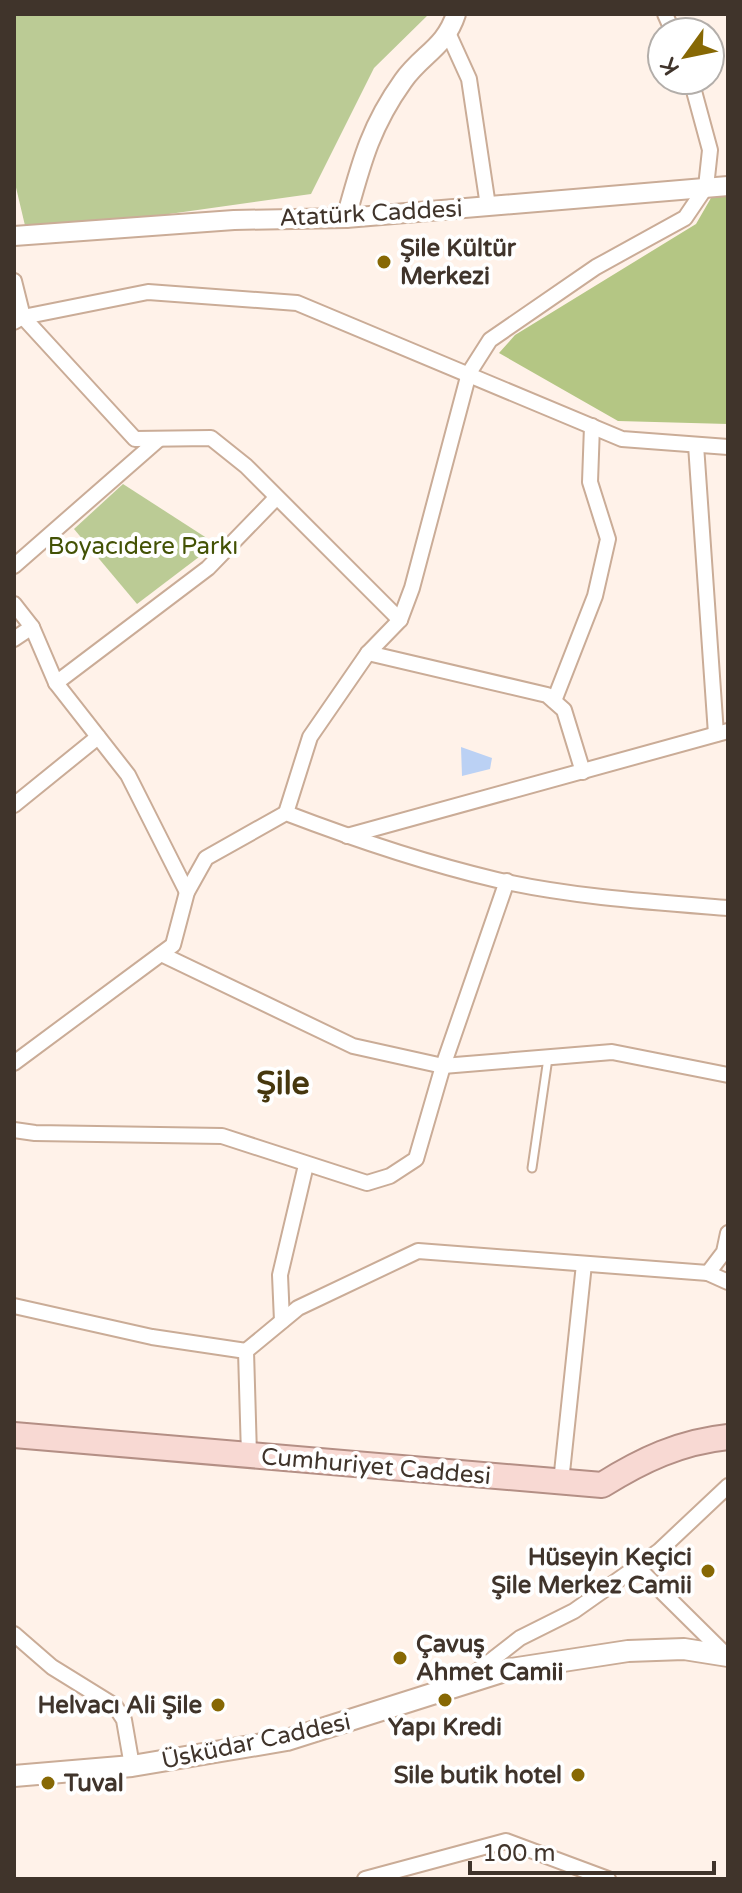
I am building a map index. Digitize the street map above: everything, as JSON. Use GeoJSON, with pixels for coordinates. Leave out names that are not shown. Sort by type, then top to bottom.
{"type":"FeatureCollection","features":[{"type":"Feature","properties":{"kind":"main road","name":"Cumhuriyet Caddesi"},"geometry":{"type":"LineString","coordinates":[[14,1435],[602,1485],[643,1459],[683,1445],[728,1437]]}},
{"type":"Feature","properties":{"kind":"main road","name":"Üsküdar Caddesi"},"geometry":{"type":"LineString","coordinates":[[14,1776],[132,1766],[287,1740],[511,1669],[628,1651],[684,1649],[728,1656]]}},
{"type":"Feature","properties":{"kind":"street"},"geometry":{"type":"LineString","coordinates":[[346,218],[368,136],[404,79],[449,35],[456,14]]}},
{"type":"Feature","properties":{"kind":"street"},"geometry":{"type":"LineString","coordinates":[[449,35],[469,79],[488,206]]}},
{"type":"Feature","properties":{"kind":"street"},"geometry":{"type":"LineString","coordinates":[[14,1063],[173,945],[187,892],[206,858],[286,813],[310,737],[368,653],[400,620],[412,588],[469,373],[490,340],[596,267],[685,218],[706,187],[710,150],[695,96]]}},
{"type":"Feature","properties":{"kind":"street","name":"Atatürk Caddesi"},"geometry":{"type":"LineString","coordinates":[[14,236],[234,220],[346,218],[728,186]]}},
{"type":"Feature","properties":{"kind":"street"},"geometry":{"type":"LineString","coordinates":[[14,281],[19,320],[135,439],[211,438],[246,466],[275,499],[400,620]]}},
{"type":"Feature","properties":{"kind":"street"},"geometry":{"type":"LineString","coordinates":[[19,320],[148,292],[297,303],[622,439],[728,447]]}},
{"type":"Feature","properties":{"kind":"street"},"geometry":{"type":"LineString","coordinates":[[554,701],[595,596],[608,539],[590,482],[592,426]]}},
{"type":"Feature","properties":{"kind":"street"},"geometry":{"type":"LineString","coordinates":[[14,566],[158,440]]}},
{"type":"Feature","properties":{"kind":"street"},"geometry":{"type":"LineString","coordinates":[[347,836],[722,733],[696,445]]}},
{"type":"Feature","properties":{"kind":"street"},"geometry":{"type":"LineString","coordinates":[[56,683],[208,568],[275,499]]}},
{"type":"Feature","properties":{"kind":"street"},"geometry":{"type":"LineString","coordinates":[[14,604],[32,627],[56,683],[128,775],[187,892]]}},
{"type":"Feature","properties":{"kind":"street"},"geometry":{"type":"LineString","coordinates":[[14,639],[32,627]]}},
{"type":"Feature","properties":{"kind":"street"},"geometry":{"type":"LineString","coordinates":[[368,653],[547,695],[564,710],[583,772]]}},
{"type":"Feature","properties":{"kind":"street"},"geometry":{"type":"LineString","coordinates":[[14,805],[98,737]]}},
{"type":"Feature","properties":{"kind":"street"},"geometry":{"type":"LineString","coordinates":[[286,813],[347,836],[507,881],[614,898],[728,908]]}},
{"type":"Feature","properties":{"kind":"street"},"geometry":{"type":"LineString","coordinates":[[14,1130],[222,1136],[367,1183],[390,1176],[416,1159],[443,1066],[507,881]]}},
{"type":"Feature","properties":{"kind":"street"},"geometry":{"type":"LineString","coordinates":[[161,954],[353,1046],[443,1066],[612,1052],[728,1075]]}},
{"type":"Feature","properties":{"kind":"street"},"geometry":{"type":"LineString","coordinates":[[282,1321],[280,1275],[306,1165]]}},
{"type":"Feature","properties":{"kind":"street"},"geometry":{"type":"LineString","coordinates":[[708,1273],[726,1252],[728,1233]]}},
{"type":"Feature","properties":{"kind":"street"},"geometry":{"type":"LineString","coordinates":[[14,1306],[152,1337],[246,1351],[311,1301],[418,1251],[708,1273],[728,1282]]}},
{"type":"Feature","properties":{"kind":"street"},"geometry":{"type":"LineString","coordinates":[[561,1482],[584,1264]]}},
{"type":"Feature","properties":{"kind":"street"},"geometry":{"type":"LineString","coordinates":[[246,1351],[249,1455]]}},
{"type":"Feature","properties":{"kind":"street"},"geometry":{"type":"LineString","coordinates":[[454,1688],[520,1638],[574,1611],[659,1551],[728,1486]]}},
{"type":"Feature","properties":{"kind":"street"},"geometry":{"type":"LineString","coordinates":[[636,1566],[728,1656]]}},
{"type":"Feature","properties":{"kind":"street"},"geometry":{"type":"LineString","coordinates":[[14,1634],[52,1667],[115,1706],[128,1735],[132,1766]]}},
{"type":"Feature","properties":{"kind":"street"},"geometry":{"type":"LineString","coordinates":[[365,1879],[506,1841],[608,1879]]}},
{"type":"Feature","properties":{"kind":"lane"},"geometry":{"type":"LineString","coordinates":[[532,1168],[548,1058]]}},
{"type":"Feature","properties":{"kind":"green space"},"geometry":{"type":"Polygon","coordinates":[[[14,14],[429,14],[374,68],[311,194],[27,234],[14,179],[14,14]]]}},
{"type":"Feature","properties":{"kind":"green space"},"geometry":{"type":"Polygon","coordinates":[[[728,190],[728,424],[618,421],[499,353],[515,335],[696,224],[715,191],[728,190]]]}},
{"type":"Feature","properties":{"kind":"green space","name":"Boyacıdere Parkı"},"geometry":{"type":"Polygon","coordinates":[[[123,484],[216,544],[137,604],[74,529],[123,484]]]}},
{"type":"Feature","properties":{"kind":"water"},"geometry":{"type":"Polygon","coordinates":[[[461,747],[492,758],[490,769],[462,776],[461,747]]]}},
{"type":"Feature","properties":{"kind":"place","name":"Şile Kültür Merkezi"},"geometry":{"type":"Point","coordinates":[384,262]}},
{"type":"Feature","properties":{"kind":"place","name":"Hüseyin Keçici Şile Merkez Camii"},"geometry":{"type":"Point","coordinates":[708,1571]}},
{"type":"Feature","properties":{"kind":"place","name":"Çavuş Ahmet Camii"},"geometry":{"type":"Point","coordinates":[400,1658]}},
{"type":"Feature","properties":{"kind":"place","name":"Yapı Kredi"},"geometry":{"type":"Point","coordinates":[445,1700]}},
{"type":"Feature","properties":{"kind":"place","name":"Helvacı Ali Şile"},"geometry":{"type":"Point","coordinates":[218,1705]}},
{"type":"Feature","properties":{"kind":"place","name":"Sile butik hotel"},"geometry":{"type":"Point","coordinates":[578,1775]}},
{"type":"Feature","properties":{"kind":"place","name":"Tuval"},"geometry":{"type":"Point","coordinates":[48,1783]}},
{"type":"Feature","properties":{"kind":"district","name":"Şile"},"geometry":{"type":"Point","coordinates":[283,1083]}}]}
